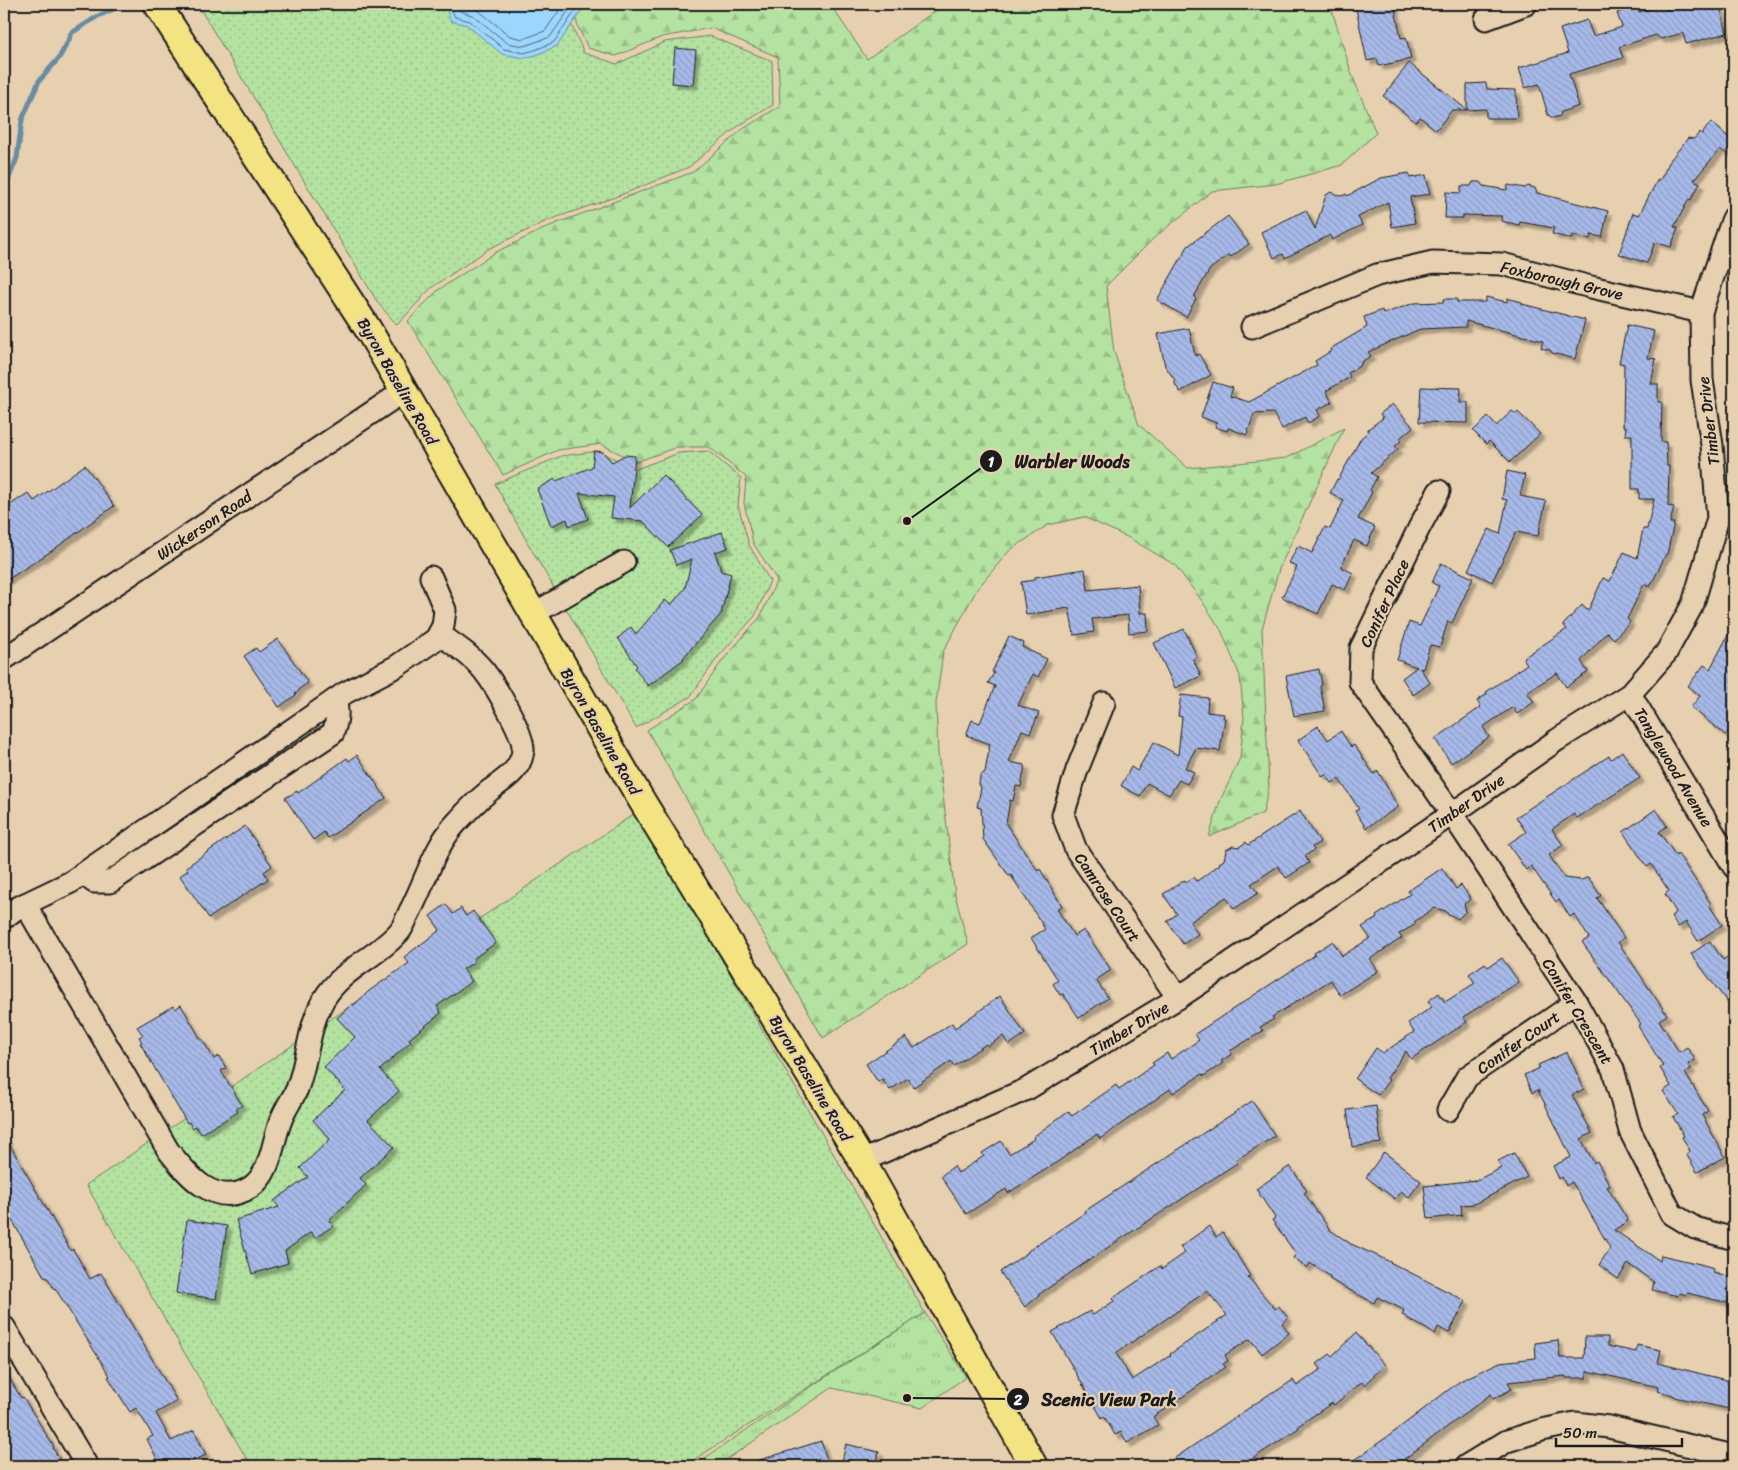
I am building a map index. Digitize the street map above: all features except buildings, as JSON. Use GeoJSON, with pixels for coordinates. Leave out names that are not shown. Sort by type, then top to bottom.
{"type":"FeatureCollection","features":[{"type":"Feature","properties":{"kind":"main road","name":"Byron Baseline Road"},"geometry":{"type":"LineString","coordinates":[[157,4],[368,329],[639,796],[862,1161],[1034,1466]]}},
{"type":"Feature","properties":{"kind":"street"},"geometry":{"type":"LineString","coordinates":[[1486,19],[1526,4]]}},
{"type":"Feature","properties":{"kind":"street","name":"Timber Drive"},"geometry":{"type":"LineString","coordinates":[[862,1161],[1027,1089],[1178,998],[1452,814],[1557,740],[1630,694],[1666,653],[1693,604],[1726,519],[1702,380],[1701,312],[1734,217]]}},
{"type":"Feature","properties":{"kind":"street","name":"Foxborough Grove"},"geometry":{"type":"LineString","coordinates":[[1252,327],[1377,275],[1433,262],[1502,264],[1591,288],[1701,312]]}},
{"type":"Feature","properties":{"kind":"street","name":"Wickerson Road"},"geometry":{"type":"LineString","coordinates":[[4,659],[404,391]]}},
{"type":"Feature","properties":{"kind":"street","name":"Conifer Place"},"geometry":{"type":"LineString","coordinates":[[1439,491],[1361,648],[1360,682],[1452,814]]}},
{"type":"Feature","properties":{"kind":"street"},"geometry":{"type":"LineString","coordinates":[[532,614],[624,562]]}},
{"type":"Feature","properties":{"kind":"street"},"geometry":{"type":"LineString","coordinates":[[4,918],[25,904],[71,882],[83,874],[94,882],[110,882],[333,733],[338,720],[338,708],[335,700],[397,666],[436,640],[444,626],[445,610],[431,577]]}},
{"type":"Feature","properties":{"kind":"street"},"geometry":{"type":"LineString","coordinates":[[25,904],[168,1150],[188,1175],[209,1190],[220,1193],[241,1192],[251,1187],[265,1171],[281,1120],[297,1089],[317,1012],[325,998],[342,976],[372,956],[400,931],[417,898],[435,855],[456,823],[488,792],[510,776],[520,764],[523,750],[522,738],[484,671],[460,649],[439,634]]}},
{"type":"Feature","properties":{"kind":"street","name":"Tanglewood Avenue"},"geometry":{"type":"LineString","coordinates":[[1630,694],[1734,867]]}},
{"type":"Feature","properties":{"kind":"street","name":"Camrose Court"},"geometry":{"type":"LineString","coordinates":[[1104,703],[1077,770],[1063,815],[1076,850],[1178,998]]}},
{"type":"Feature","properties":{"kind":"street","name":"Conifer Crescent"},"geometry":{"type":"LineString","coordinates":[[1452,814],[1576,1002],[1613,1069],[1630,1131],[1672,1214],[1695,1228],[1734,1239]]}},
{"type":"Feature","properties":{"kind":"street","name":"Conifer Court"},"geometry":{"type":"LineString","coordinates":[[1448,1110],[1467,1077],[1576,1002]]}},
{"type":"Feature","properties":{"kind":"street"},"geometry":{"type":"LineString","coordinates":[[4,1327],[87,1466]]}},
{"type":"Feature","properties":{"kind":"street"},"geometry":{"type":"LineString","coordinates":[[1466,1466],[1508,1441],[1542,1430],[1575,1423],[1609,1427],[1734,1456]]}},
{"type":"Feature","properties":{"kind":"green space"},"geometry":{"type":"Polygon","coordinates":[[[197,4],[567,4],[572,26],[584,53],[617,64],[665,42],[710,36],[772,61],[773,105],[737,127],[689,167],[621,195],[549,220],[490,248],[431,288],[397,325],[378,303],[197,4]]]}},
{"type":"Feature","properties":{"kind":"green space"},"geometry":{"type":"Polygon","coordinates":[[[572,4],[830,4],[867,59],[945,4],[1330,4],[1352,75],[1376,133],[1342,165],[1276,184],[1212,191],[1154,238],[1106,286],[1114,352],[1139,425],[1188,468],[1287,458],[1344,428],[1279,569],[1262,629],[1269,786],[1263,813],[1209,837],[1220,801],[1240,758],[1244,718],[1240,676],[1221,630],[1202,601],[1175,565],[1129,538],[1084,517],[1048,525],[1010,550],[977,589],[943,652],[936,703],[938,753],[955,895],[968,944],[823,1038],[647,730],[696,699],[722,661],[760,617],[777,580],[753,543],[744,503],[746,477],[709,447],[677,447],[636,462],[601,444],[558,450],[503,475],[408,321],[438,290],[496,252],[552,225],[693,172],[743,129],[780,106],[778,57],[711,28],[662,37],[616,56],[588,48],[578,27],[572,4]]]}},
{"type":"Feature","properties":{"kind":"green space"},"geometry":{"type":"Polygon","coordinates":[[[599,451],[636,469],[679,453],[708,451],[741,478],[738,505],[749,545],[770,581],[755,616],[718,657],[690,697],[636,728],[495,484],[561,456],[599,451]]]}},
{"type":"Feature","properties":{"kind":"green space"},"geometry":{"type":"Polygon","coordinates":[[[637,812],[925,1313],[684,1466],[251,1466],[86,1185],[637,812]]]}},
{"type":"Feature","properties":{"kind":"green space"},"geometry":{"type":"Polygon","coordinates":[[[925,1313],[966,1377],[922,1408],[832,1388],[717,1466],[693,1466],[824,1378],[925,1313]]]}},
{"type":"Feature","properties":{"kind":"water"},"geometry":{"type":"Polygon","coordinates":[[[444,4],[586,4],[557,46],[524,58],[502,54],[467,25],[451,21],[444,4]]]}},
{"type":"Feature","properties":{"kind":"waterway"},"geometry":{"type":"LineString","coordinates":[[4,190],[17,158],[22,120],[39,81],[59,58],[71,36],[70,34],[98,16],[125,4]]}},
{"type":"Feature","properties":{"kind":"place","name":"Warbler Woods"},"geometry":{"type":"Point","coordinates":[907,521]}},
{"type":"Feature","properties":{"kind":"place","name":"Scenic View Park"},"geometry":{"type":"Point","coordinates":[907,1398]}}]}
